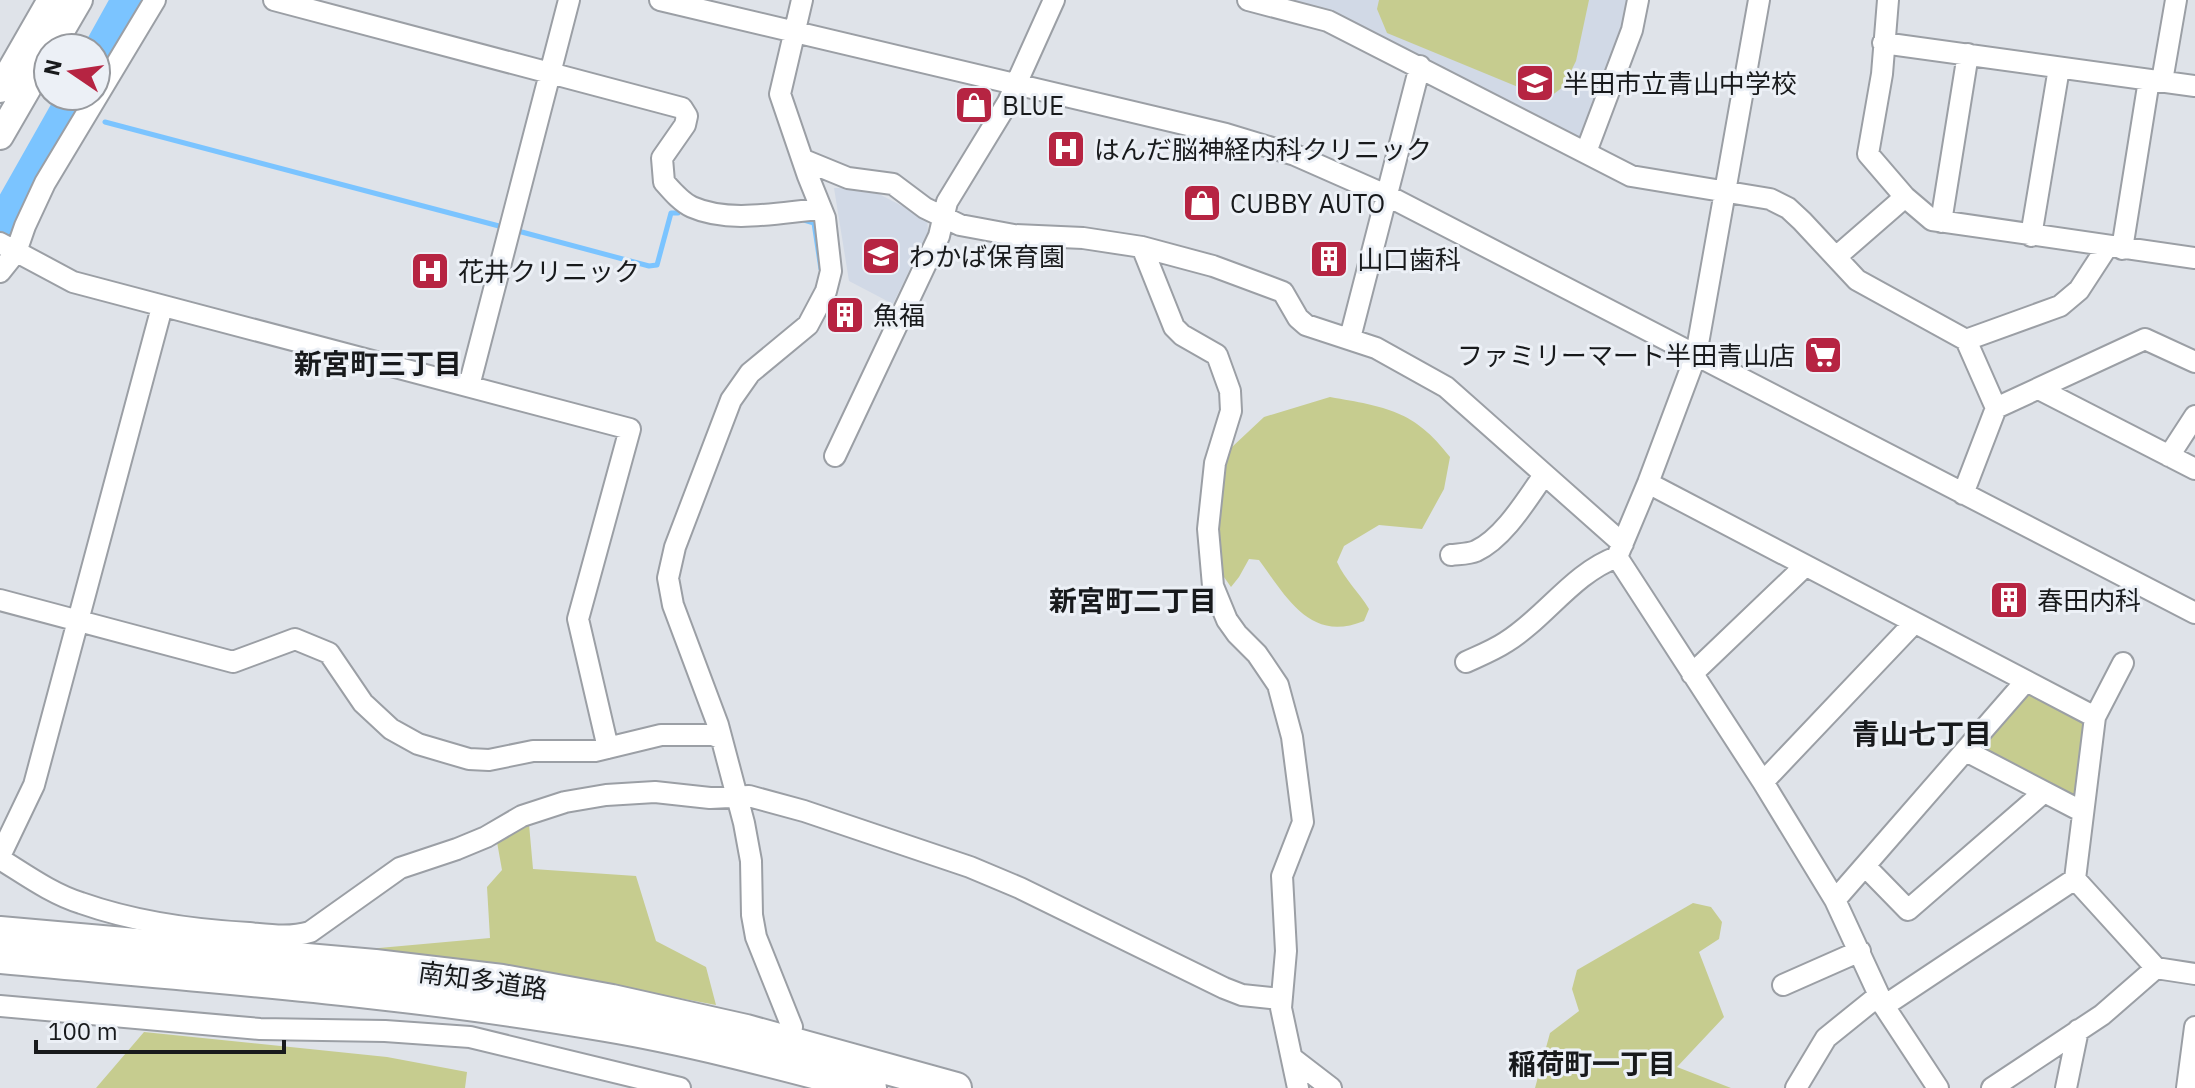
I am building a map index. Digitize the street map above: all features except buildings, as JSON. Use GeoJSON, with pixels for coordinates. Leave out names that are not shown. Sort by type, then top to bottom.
{"type":"FeatureCollection","features":[{"type":"Feature","properties":{"kind":"highway","name":"南知多道路"},"geometry":{"type":"LineString","coordinates":[[0,932],[375,965],[502,980],[612,1000],[746,1030],[956,1088]]}},
{"type":"Feature","properties":{"kind":"highway","name":"南知多道路"},"geometry":{"type":"LineString","coordinates":[[0,958],[498,1008],[609,1026],[739,1054],[871,1088]]}},
{"type":"Feature","properties":{"kind":"main road"},"geometry":{"type":"LineString","coordinates":[[0,89],[51,0]]}},
{"type":"Feature","properties":{"kind":"main road"},"geometry":{"type":"LineString","coordinates":[[60,32],[79,0]]}},
{"type":"Feature","properties":{"kind":"main road"},"geometry":{"type":"LineString","coordinates":[[0,136],[32,81]]}},
{"type":"Feature","properties":{"kind":"street"},"geometry":{"type":"LineString","coordinates":[[0,272],[8,247],[25,226],[45,183],[155,0]]}},
{"type":"Feature","properties":{"kind":"street"},"geometry":{"type":"LineString","coordinates":[[274,0],[682,108],[687,116],[685,125],[662,158],[664,182],[692,207],[740,215],[821,209]]}},
{"type":"Feature","properties":{"kind":"street"},"geometry":{"type":"LineString","coordinates":[[469,386],[569,0]]}},
{"type":"Feature","properties":{"kind":"street"},"geometry":{"type":"LineString","coordinates":[[660,0],[1226,134],[1295,155],[1388,196],[2195,613]]}},
{"type":"Feature","properties":{"kind":"street"},"geometry":{"type":"LineString","coordinates":[[792,1027],[756,937],[752,915],[751,861],[735,797],[709,701],[669,593],[670,563],[731,400],[750,373],[808,325],[819,307],[831,271],[831,255],[821,209],[780,94],[802,0]]}},
{"type":"Feature","properties":{"kind":"street"},"geometry":{"type":"LineString","coordinates":[[835,456],[939,236],[947,202],[1008,102],[1054,0]]}},
{"type":"Feature","properties":{"kind":"street"},"geometry":{"type":"LineString","coordinates":[[1248,0],[1328,21],[1631,176],[1770,199],[1788,208],[1857,280],[1966,340],[1996,408],[1963,494]]}},
{"type":"Feature","properties":{"kind":"street"},"geometry":{"type":"LineString","coordinates":[[1586,152],[1632,30],[1638,0]]}},
{"type":"Feature","properties":{"kind":"street"},"geometry":{"type":"LineString","coordinates":[[1466,662],[1508,641],[1574,584],[1620,551],[1696,355],[1759,0]]}},
{"type":"Feature","properties":{"kind":"street"},"geometry":{"type":"LineString","coordinates":[[1888,0],[1882,74],[1868,154],[1905,197],[1932,220],[2195,258]]}},
{"type":"Feature","properties":{"kind":"street"},"geometry":{"type":"LineString","coordinates":[[1966,340],[2060,306],[2079,290],[2115,248],[2176,0]]}},
{"type":"Feature","properties":{"kind":"street"},"geometry":{"type":"LineString","coordinates":[[1883,43],[2195,86]]}},
{"type":"Feature","properties":{"kind":"street"},"geometry":{"type":"LineString","coordinates":[[1941,222],[1968,54]]}},
{"type":"Feature","properties":{"kind":"street"},"geometry":{"type":"LineString","coordinates":[[1350,338],[1420,66]]}},
{"type":"Feature","properties":{"kind":"street"},"geometry":{"type":"LineString","coordinates":[[2031,236],[2059,68]]}},
{"type":"Feature","properties":{"kind":"street"},"geometry":{"type":"LineString","coordinates":[[804,160],[848,178],[893,184],[942,217],[960,225],[1014,235],[1083,238],[1142,247],[1213,266],[1283,292],[1298,318],[1306,325],[1376,348],[1446,387],[1544,475],[1620,551],[1692,674],[1835,900],[1881,1001],[1938,1088]]}},
{"type":"Feature","properties":{"kind":"street"},"geometry":{"type":"LineString","coordinates":[[1836,257],[1905,197]]}},
{"type":"Feature","properties":{"kind":"street"},"geometry":{"type":"LineString","coordinates":[[8,247],[73,282],[630,429],[578,619],[608,748]]}},
{"type":"Feature","properties":{"kind":"street"},"geometry":{"type":"LineString","coordinates":[[1142,247],[1174,327],[1217,355],[1230,391],[1231,411],[1215,463],[1208,529],[1213,586],[1227,620],[1257,654],[1278,685],[1292,737],[1303,822],[1282,876],[1286,951],[1281,999],[1298,1088]]}},
{"type":"Feature","properties":{"kind":"street"},"geometry":{"type":"LineString","coordinates":[[162,307],[34,785],[0,858],[55,892],[80,903],[153,922],[211,931],[295,936],[310,932],[400,868],[457,849],[536,811],[565,802],[638,792],[670,792],[710,798],[749,796],[804,811],[970,867],[1020,888],[1224,988],[1242,995],[1281,999]]}},
{"type":"Feature","properties":{"kind":"street"},"geometry":{"type":"LineString","coordinates":[[1996,408],[2145,339],[2195,362]]}},
{"type":"Feature","properties":{"kind":"street"},"geometry":{"type":"LineString","coordinates":[[2039,389],[2195,469]]}},
{"type":"Feature","properties":{"kind":"street"},"geometry":{"type":"LineString","coordinates":[[2169,456],[2195,416]]}},
{"type":"Feature","properties":{"kind":"street"},"geometry":{"type":"LineString","coordinates":[[1451,555],[1473,552],[1486,545],[1516,515],[1544,475]]}},
{"type":"Feature","properties":{"kind":"street"},"geometry":{"type":"LineString","coordinates":[[1648,483],[2095,717]]}},
{"type":"Feature","properties":{"kind":"street"},"geometry":{"type":"LineString","coordinates":[[1692,674],[1805,566]]}},
{"type":"Feature","properties":{"kind":"street"},"geometry":{"type":"LineString","coordinates":[[0,600],[233,662],[295,639],[329,653],[363,703],[391,729],[418,744],[469,759],[480,761],[533,751],[587,752],[661,735],[713,735],[720,738]]}},
{"type":"Feature","properties":{"kind":"street"},"geometry":{"type":"LineString","coordinates":[[1763,782],[1914,623]]}},
{"type":"Feature","properties":{"kind":"street"},"geometry":{"type":"LineString","coordinates":[[2123,663],[2095,717],[2075,879],[2156,968],[2195,974]]}},
{"type":"Feature","properties":{"kind":"street"},"geometry":{"type":"LineString","coordinates":[[1835,900],[2025,682]]}},
{"type":"Feature","properties":{"kind":"street"},"geometry":{"type":"LineString","coordinates":[[1966,751],[2083,812]]}},
{"type":"Feature","properties":{"kind":"street"},"geometry":{"type":"LineString","coordinates":[[1865,866],[1908,910],[2044,792]]}},
{"type":"Feature","properties":{"kind":"street"},"geometry":{"type":"LineString","coordinates":[[1796,1088],[1826,1038],[2075,879]]}},
{"type":"Feature","properties":{"kind":"street"},"geometry":{"type":"LineString","coordinates":[[1783,985],[1860,951]]}},
{"type":"Feature","properties":{"kind":"street"},"geometry":{"type":"LineString","coordinates":[[1992,1088],[2102,1015],[2156,968]]}},
{"type":"Feature","properties":{"kind":"street"},"geometry":{"type":"LineString","coordinates":[[0,1006],[260,1029],[409,1032],[470,1037],[680,1088]]}},
{"type":"Feature","properties":{"kind":"street"},"geometry":{"type":"LineString","coordinates":[[2187,1088],[2195,1027]]}},
{"type":"Feature","properties":{"kind":"street"},"geometry":{"type":"LineString","coordinates":[[2066,1088],[2078,1030]]}},
{"type":"Feature","properties":{"kind":"street"},"geometry":{"type":"LineString","coordinates":[[1292,1058],[1331,1088]]}},
{"type":"Feature","properties":{"kind":"shaded area","name":"半田市立青山中学校"},"geometry":{"type":"Polygon","coordinates":[[[1284,0],[1630,0],[1625,26],[1578,140],[1333,12],[1284,0]]]}},
{"type":"Feature","properties":{"kind":"shaded area","name":"わかば保育園"},"geometry":{"type":"Polygon","coordinates":[[[834,188],[854,188],[879,194],[927,219],[928,232],[893,304],[849,281],[834,188]]]}},
{"type":"Feature","properties":{"kind":"green space"},"geometry":{"type":"Polygon","coordinates":[[[1379,0],[1589,0],[1576,61],[1563,87],[1547,99],[1387,33],[1377,9],[1379,0]]]}},
{"type":"Feature","properties":{"kind":"green space"},"geometry":{"type":"Polygon","coordinates":[[[1330,397],[1398,413],[1424,429],[1450,457],[1444,489],[1422,529],[1379,525],[1344,546],[1337,562],[1369,609],[1364,621],[1345,626],[1329,626],[1302,613],[1259,560],[1249,559],[1231,587],[1219,570],[1217,533],[1223,462],[1232,447],[1264,417],[1330,397]]]}},
{"type":"Feature","properties":{"kind":"green space"},"geometry":{"type":"Polygon","coordinates":[[[2032,693],[2083,720],[2087,726],[2078,792],[2068,798],[1981,752],[1980,746],[2024,695],[2032,693]]]}},
{"type":"Feature","properties":{"kind":"green space"},"geometry":{"type":"Polygon","coordinates":[[[529,824],[533,869],[636,876],[656,941],[706,967],[716,1005],[594,982],[367,957],[368,949],[490,938],[487,887],[502,870],[497,842],[529,824]]]}},
{"type":"Feature","properties":{"kind":"green space"},"geometry":{"type":"Polygon","coordinates":[[[1693,903],[1711,907],[1722,922],[1719,939],[1699,952],[1724,1017],[1677,1067],[1731,1088],[1535,1088],[1550,1033],[1579,1011],[1572,989],[1577,970],[1693,903]]]}},
{"type":"Feature","properties":{"kind":"green space"},"geometry":{"type":"Polygon","coordinates":[[[144,1032],[387,1057],[467,1072],[465,1088],[96,1088],[144,1032]]]}},
{"type":"Feature","properties":{"kind":"waterway"},"geometry":{"type":"LineString","coordinates":[[108,32],[126,0]]}},
{"type":"Feature","properties":{"kind":"waterway"},"geometry":{"type":"LineString","coordinates":[[0,225],[64,112]]}},
{"type":"Feature","properties":{"kind":"waterway"},"geometry":{"type":"LineString","coordinates":[[105,122],[499,226]]}},
{"type":"Feature","properties":{"kind":"waterway"},"geometry":{"type":"LineString","coordinates":[[518,231],[649,266],[657,265],[671,213],[678,213]]}},
{"type":"Feature","properties":{"kind":"waterway"},"geometry":{"type":"LineString","coordinates":[[804,220],[814,223],[821,269]]}},
{"type":"Feature","properties":{"kind":"place","name":"半田市立青山中学校"},"geometry":{"type":"Point","coordinates":[1535,83]}},
{"type":"Feature","properties":{"kind":"place","name":"BLUE"},"geometry":{"type":"Point","coordinates":[974,105]}},
{"type":"Feature","properties":{"kind":"place","name":"はんだ脳神経内科クリニック"},"geometry":{"type":"Point","coordinates":[1066,149]}},
{"type":"Feature","properties":{"kind":"place","name":"CUBBY AUTO"},"geometry":{"type":"Point","coordinates":[1202,203]}},
{"type":"Feature","properties":{"kind":"place","name":"わかば保育園"},"geometry":{"type":"Point","coordinates":[881,256]}},
{"type":"Feature","properties":{"kind":"place","name":"山口歯科"},"geometry":{"type":"Point","coordinates":[1329,259]}},
{"type":"Feature","properties":{"kind":"place","name":"花井クリニック"},"geometry":{"type":"Point","coordinates":[430,271]}},
{"type":"Feature","properties":{"kind":"place","name":"魚福"},"geometry":{"type":"Point","coordinates":[845,315]}},
{"type":"Feature","properties":{"kind":"place","name":"ファミリーマート半田青山店"},"geometry":{"type":"Point","coordinates":[1823,355]}},
{"type":"Feature","properties":{"kind":"place","name":"春田内科"},"geometry":{"type":"Point","coordinates":[2009,600]}},
{"type":"Feature","properties":{"kind":"district","name":"新宮町三丁目"},"geometry":{"type":"Point","coordinates":[378,363]}},
{"type":"Feature","properties":{"kind":"district","name":"新宮町二丁目"},"geometry":{"type":"Point","coordinates":[1133,600]}},
{"type":"Feature","properties":{"kind":"district","name":"青山七丁目"},"geometry":{"type":"Point","coordinates":[1922,733]}},
{"type":"Feature","properties":{"kind":"district","name":"稲荷町一丁目"},"geometry":{"type":"Point","coordinates":[1592,1063]}}]}
